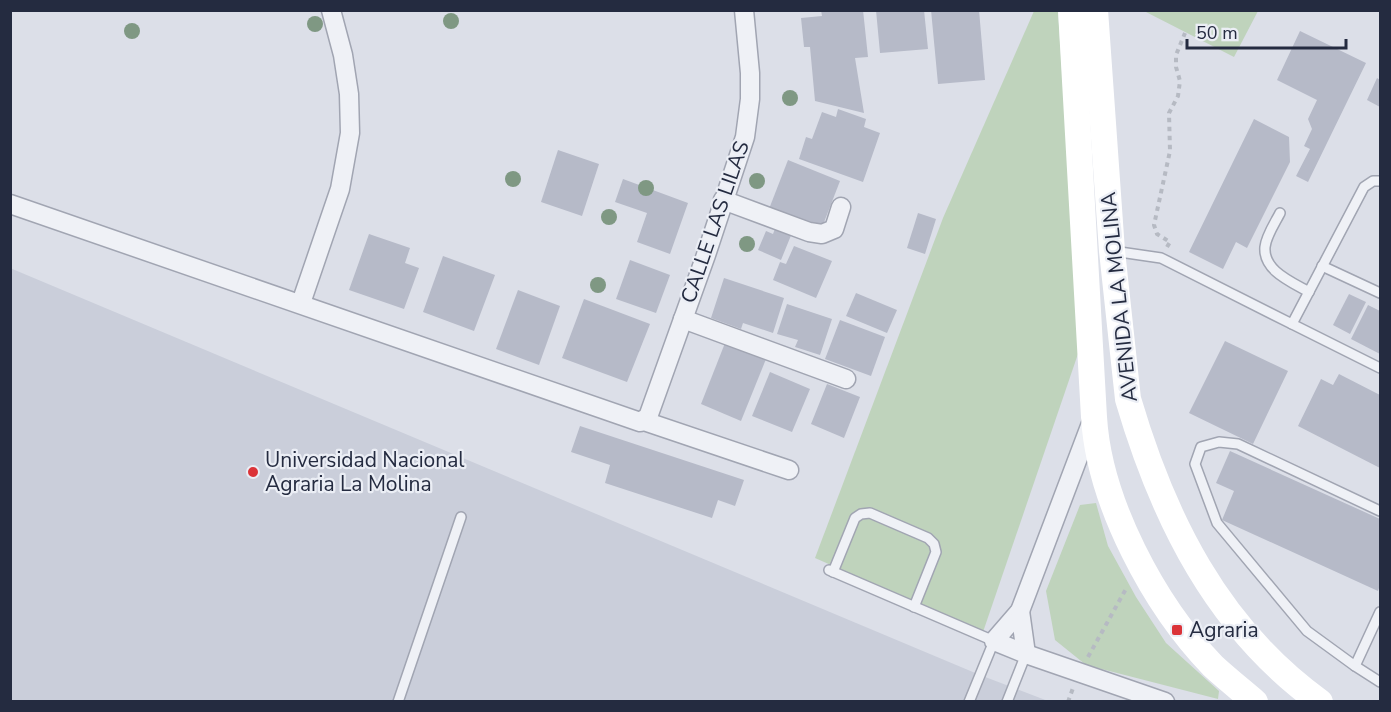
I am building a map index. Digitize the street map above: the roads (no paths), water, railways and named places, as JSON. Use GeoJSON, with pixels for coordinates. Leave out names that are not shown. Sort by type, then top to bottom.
{"type":"FeatureCollection","features":[{"type":"Feature","properties":{"kind":"main road","name":"AVENIDA LA MOLINA"},"geometry":{"type":"LineString","coordinates":[[1071,10],[1094,417],[1100,462],[1124,530],[1140,563],[1168,608],[1213,666],[1255,702]]}},
{"type":"Feature","properties":{"kind":"main road","name":"AVENIDA LA MOLINA"},"geometry":{"type":"LineString","coordinates":[[1095,10],[1112,251],[1128,399],[1150,468],[1169,514],[1199,569],[1249,639],[1273,663],[1320,702]]}},
{"type":"Feature","properties":{"kind":"main road"},"geometry":{"type":"LineString","coordinates":[[1094,417],[1107,405],[1128,399]]}},
{"type":"Feature","properties":{"kind":"street"},"geometry":{"type":"LineString","coordinates":[[301,303],[339,189],[350,133],[343,55],[331,10]]}},
{"type":"Feature","properties":{"kind":"street","name":"CALLE LAS LILAS"},"geometry":{"type":"LineString","coordinates":[[642,422],[648,417],[745,137],[750,73],[744,10]]}},
{"type":"Feature","properties":{"kind":"street"},"geometry":{"type":"LineString","coordinates":[[723,200],[809,232],[822,234],[834,229],[841,207]]}},
{"type":"Feature","properties":{"kind":"street"},"geometry":{"type":"LineString","coordinates":[[10,204],[642,422],[789,470]]}},
{"type":"Feature","properties":{"kind":"street"},"geometry":{"type":"LineString","coordinates":[[683,319],[846,379]]}},
{"type":"Feature","properties":{"kind":"street"},"geometry":{"type":"LineString","coordinates":[[1094,417],[1020,611],[994,641],[1165,702]]}},
{"type":"Feature","properties":{"kind":"street"},"geometry":{"type":"LineString","coordinates":[[1020,611],[1026,654]]}},
{"type":"Feature","properties":{"kind":"lane"},"geometry":{"type":"LineString","coordinates":[[1292,324],[1364,187],[1373,181],[1380,181]]}},
{"type":"Feature","properties":{"kind":"lane"},"geometry":{"type":"LineString","coordinates":[[1280,213],[1265,246],[1266,261],[1275,271],[1309,292]]}},
{"type":"Feature","properties":{"kind":"lane"},"geometry":{"type":"LineString","coordinates":[[1112,251],[1162,259],[1380,368]]}},
{"type":"Feature","properties":{"kind":"lane"},"geometry":{"type":"LineString","coordinates":[[1322,266],[1380,293]]}},
{"type":"Feature","properties":{"kind":"lane"},"geometry":{"type":"LineString","coordinates":[[1380,511],[1238,444],[1219,442],[1201,447],[1195,464],[1217,523],[1307,630],[1380,682]]}},
{"type":"Feature","properties":{"kind":"lane"},"geometry":{"type":"LineString","coordinates":[[914,607],[936,552],[934,544],[928,538],[870,513],[861,514],[855,519],[831,571],[914,607],[994,641],[969,702]]}},
{"type":"Feature","properties":{"kind":"lane"},"geometry":{"type":"LineString","coordinates":[[398,702],[461,517]]}},
{"type":"Feature","properties":{"kind":"lane"},"geometry":{"type":"LineString","coordinates":[[1355,666],[1380,612]]}},
{"type":"Feature","properties":{"kind":"lane"},"geometry":{"type":"LineString","coordinates":[[1007,702],[1026,654]]}},
{"type":"Feature","properties":{"kind":"place","name":"Universidad Nacional Agraria La Molina"},"geometry":{"type":"Point","coordinates":[253,472]}},
{"type":"Feature","properties":{"kind":"place","name":"Agraria"},"geometry":{"type":"Point","coordinates":[1177,630]}}]}
